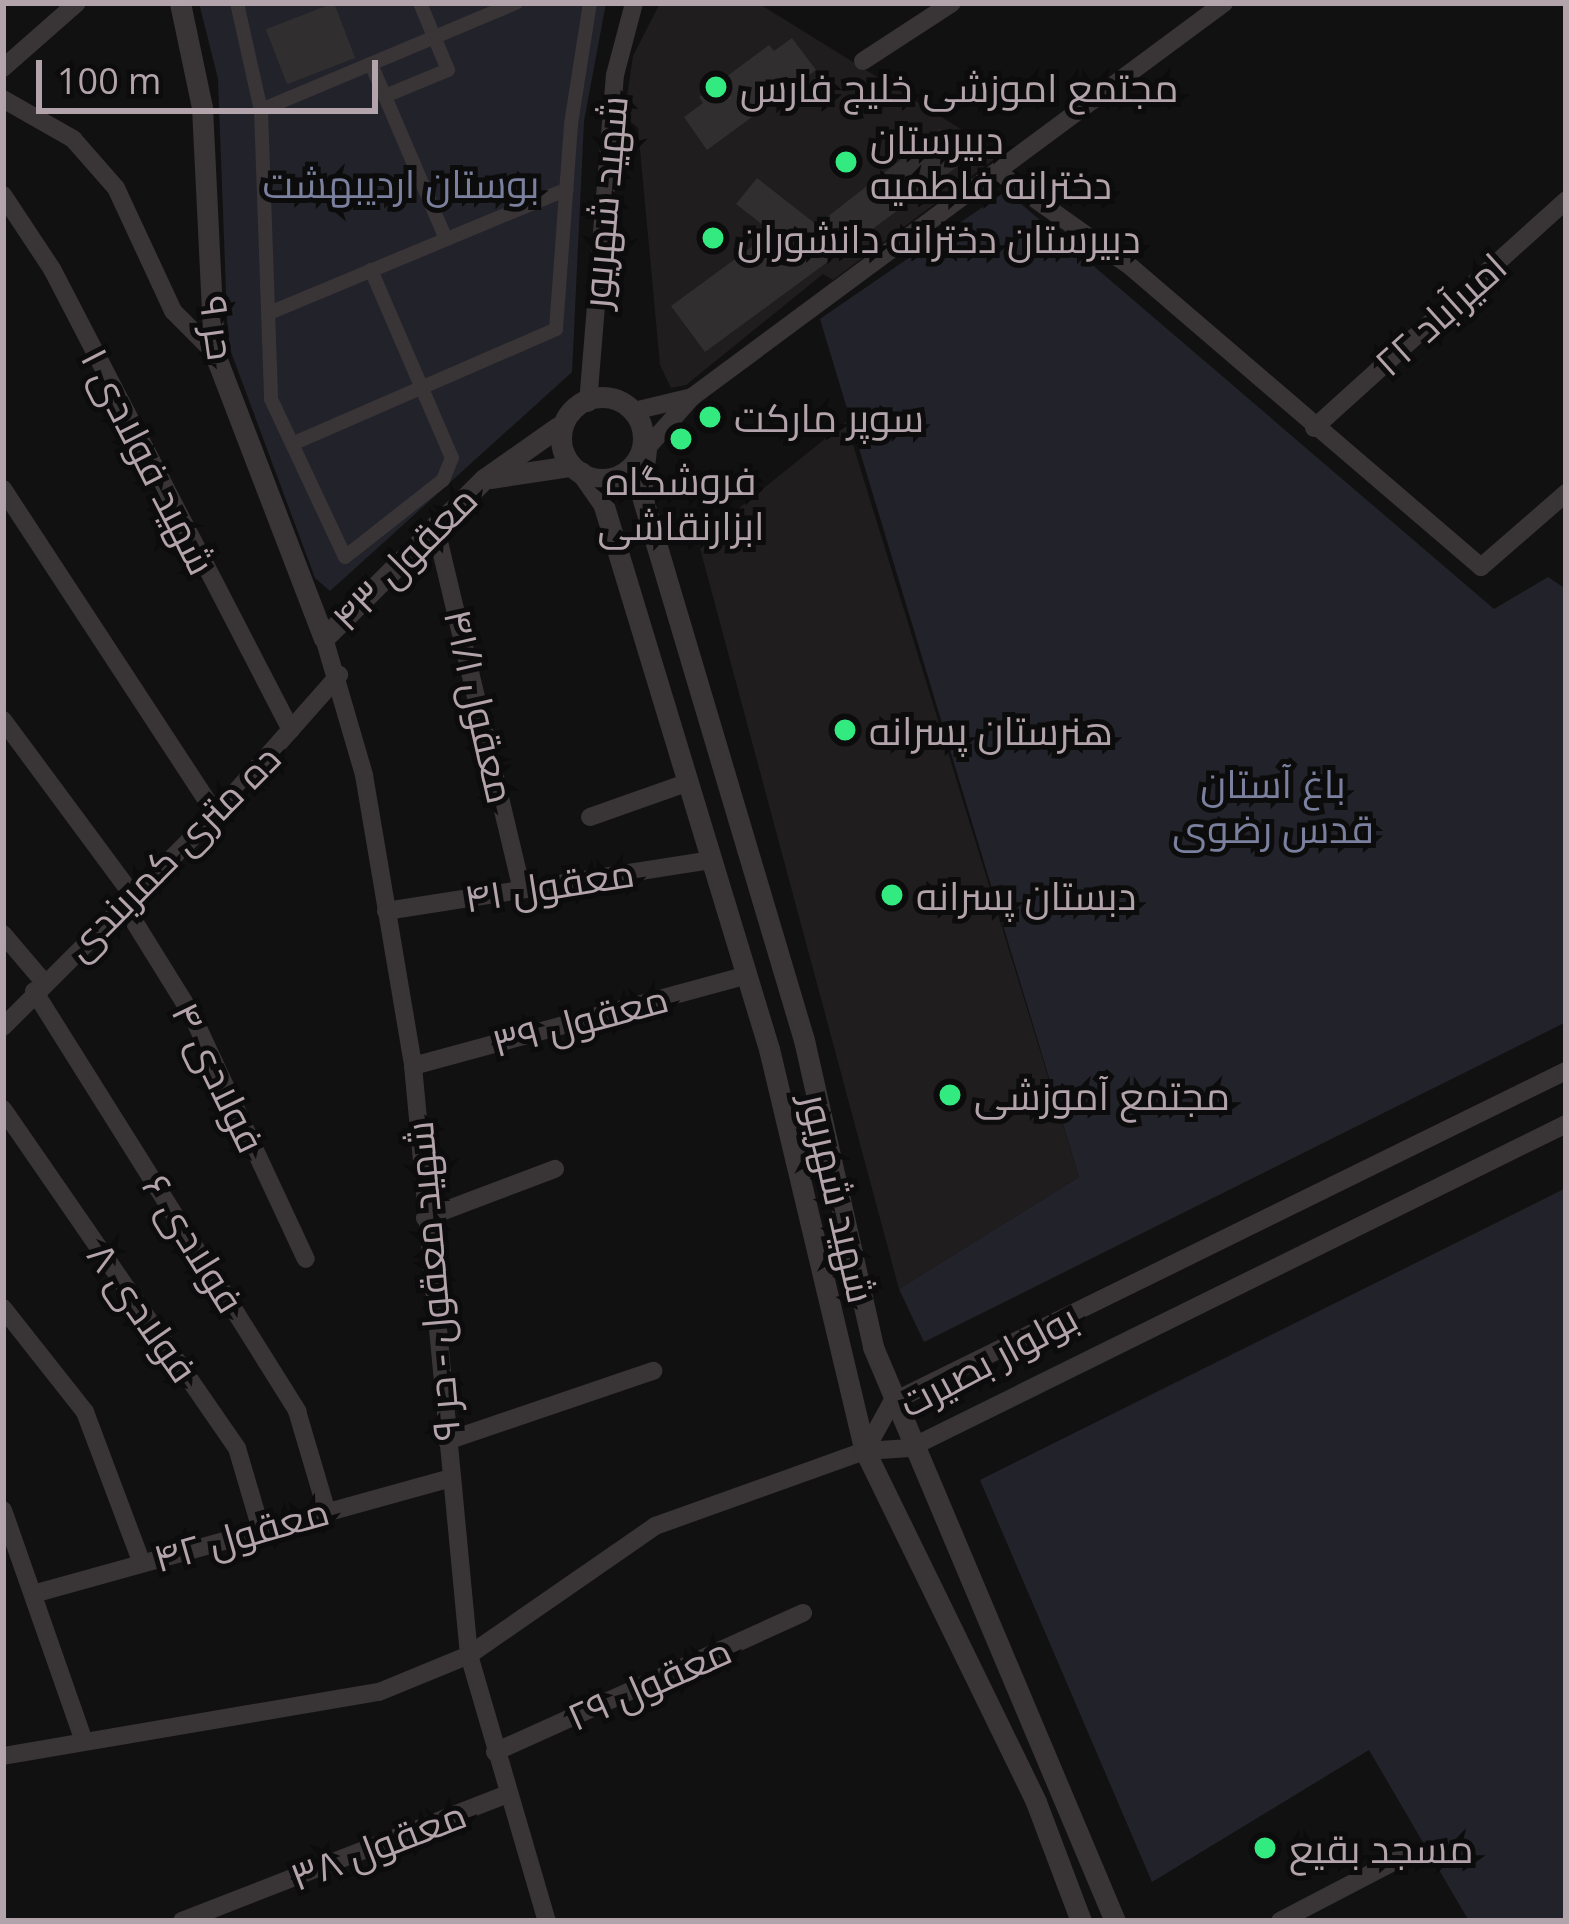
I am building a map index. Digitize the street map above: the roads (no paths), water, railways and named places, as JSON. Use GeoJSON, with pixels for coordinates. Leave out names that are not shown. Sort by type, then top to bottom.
{"type":"FeatureCollection","features":[{"type":"Feature","properties":{"kind":"street"},"geometry":{"type":"LineString","coordinates":[[3,68],[77,3]]}},
{"type":"Feature","properties":{"kind":"street","name":"حر ۹"},"geometry":{"type":"LineString","coordinates":[[180,3],[202,106],[214,352],[323,638]]}},
{"type":"Feature","properties":{"kind":"street"},"geometry":{"type":"LineString","coordinates":[[237,3],[261,110],[274,311],[271,399],[345,557],[443,480],[452,458],[371,270]]}},
{"type":"Feature","properties":{"kind":"street"},"geometry":{"type":"LineString","coordinates":[[385,96],[448,70],[420,3]]}},
{"type":"Feature","properties":{"kind":"street"},"geometry":{"type":"LineString","coordinates":[[261,110],[516,3]]}},
{"type":"Feature","properties":{"kind":"street"},"geometry":{"type":"LineString","coordinates":[[292,444],[556,328],[590,3]]}},
{"type":"Feature","properties":{"kind":"street","name":"شهید شهریور"},"geometry":{"type":"LineString","coordinates":[[588,403],[614,75],[634,3]]}},
{"type":"Feature","properties":{"kind":"street"},"geometry":{"type":"LineString","coordinates":[[863,61],[952,3]]}},
{"type":"Feature","properties":{"kind":"street"},"geometry":{"type":"LineString","coordinates":[[646,449],[649,435],[634,411],[612,401],[588,403],[558,427],[555,442],[575,469],[616,474],[646,449],[692,397],[1224,3]]}},
{"type":"Feature","properties":{"kind":"street"},"geometry":{"type":"LineString","coordinates":[[371,64],[446,239]]}},
{"type":"Feature","properties":{"kind":"street"},"geometry":{"type":"LineString","coordinates":[[3,99],[73,140],[116,188],[173,311],[214,352]]}},
{"type":"Feature","properties":{"kind":"street"},"geometry":{"type":"LineString","coordinates":[[997,172],[1131,267],[1313,428],[1481,567],[1509,550],[1566,493]]}},
{"type":"Feature","properties":{"kind":"street"},"geometry":{"type":"LineString","coordinates":[[274,311],[567,189]]}},
{"type":"Feature","properties":{"kind":"street","name":"شهید فولادی ۱"},"geometry":{"type":"LineString","coordinates":[[3,195],[52,269],[291,730]]}},
{"type":"Feature","properties":{"kind":"street","name":"امیرآباد ۲۲"},"geometry":{"type":"LineString","coordinates":[[1313,428],[1566,200]]}},
{"type":"Feature","properties":{"kind":"street"},"geometry":{"type":"LineString","coordinates":[[634,411],[692,397]]}},
{"type":"Feature","properties":{"kind":"street","name":"معقول ۴۳"},"geometry":{"type":"LineString","coordinates":[[323,638],[484,478],[558,427]]}},
{"type":"Feature","properties":{"kind":"street","name":"شهید شهریور"},"geometry":{"type":"LineString","coordinates":[[646,449],[640,493],[804,1040],[892,1402],[1062,1783],[1115,1921]]}},
{"type":"Feature","properties":{"kind":"street","name":"شهید شهریور"},"geometry":{"type":"LineString","coordinates":[[575,469],[603,503],[747,975],[865,1450],[1036,1802],[1081,1921]]}},
{"type":"Feature","properties":{"kind":"street","name":"معقول ۴۳"},"geometry":{"type":"LineString","coordinates":[[484,478],[575,469]]}},
{"type":"Feature","properties":{"kind":"street"},"geometry":{"type":"LineString","coordinates":[[3,489],[216,814]]}},
{"type":"Feature","properties":{"kind":"street","name":"معقول ۴۱/۱"},"geometry":{"type":"LineString","coordinates":[[435,524],[521,887]]}},
{"type":"Feature","properties":{"kind":"street","name":"شهید معقول - حر ۹"},"geometry":{"type":"LineString","coordinates":[[323,638],[339,675],[413,1066],[469,1655],[541,1919]]}},
{"type":"Feature","properties":{"kind":"street","name":"ده متری کمربندی"},"geometry":{"type":"LineString","coordinates":[[3,1027],[38,986],[216,814],[339,675]]}},
{"type":"Feature","properties":{"kind":"street","name":"فولادی ۴"},"geometry":{"type":"LineString","coordinates":[[3,720],[127,898],[192,1015],[306,1259]]}},
{"type":"Feature","properties":{"kind":"street"},"geometry":{"type":"LineString","coordinates":[[590,818],[689,782]]}},
{"type":"Feature","properties":{"kind":"street","name":"معقول ۴۱"},"geometry":{"type":"LineString","coordinates":[[386,911],[712,860]]}},
{"type":"Feature","properties":{"kind":"street","name":"فولادی ۶"},"geometry":{"type":"LineString","coordinates":[[3,934],[297,1412],[326,1509]]}},
{"type":"Feature","properties":{"kind":"street","name":"معقول ۳۹"},"geometry":{"type":"LineString","coordinates":[[413,1066],[747,975]]}},
{"type":"Feature","properties":{"kind":"street","name":"بولوار بصیرت"},"geometry":{"type":"LineString","coordinates":[[865,1450],[892,1402],[1566,1071]]}},
{"type":"Feature","properties":{"kind":"street","name":"فولادی ۸"},"geometry":{"type":"LineString","coordinates":[[3,1109],[237,1448],[260,1526]]}},
{"type":"Feature","properties":{"kind":"street","name":"بولوار بصیرت"},"geometry":{"type":"LineString","coordinates":[[865,1450],[910,1448],[1566,1124]]}},
{"type":"Feature","properties":{"kind":"street"},"geometry":{"type":"LineString","coordinates":[[425,1218],[556,1168]]}},
{"type":"Feature","properties":{"kind":"street"},"geometry":{"type":"LineString","coordinates":[[3,1308],[86,1412],[141,1562]]}},
{"type":"Feature","properties":{"kind":"street"},"geometry":{"type":"LineString","coordinates":[[447,1442],[653,1371]]}},
{"type":"Feature","properties":{"kind":"street"},"geometry":{"type":"LineString","coordinates":[[3,1756],[380,1693],[469,1655],[655,1526],[865,1450]]}},
{"type":"Feature","properties":{"kind":"street","name":"معقول ۴۲"},"geometry":{"type":"LineString","coordinates":[[33,1594],[260,1526],[450,1478]]}},
{"type":"Feature","properties":{"kind":"street"},"geometry":{"type":"LineString","coordinates":[[3,1510],[84,1741]]}},
{"type":"Feature","properties":{"kind":"street","name":"معقول ۲۹"},"geometry":{"type":"LineString","coordinates":[[495,1752],[802,1613]]}},
{"type":"Feature","properties":{"kind":"street","name":"معقول ۳۸"},"geometry":{"type":"LineString","coordinates":[[182,1921],[506,1795]]}},
{"type":"Feature","properties":{"kind":"street"},"geometry":{"type":"LineString","coordinates":[[1280,1921],[1403,1857]]}},
{"type":"Feature","properties":{"kind":"place","name":"مجتمع اموزشی خلیج فارس"},"geometry":{"type":"Point","coordinates":[716,87]}},
{"type":"Feature","properties":{"kind":"place","name":"دبیرستان دخترانه فاطمیه"},"geometry":{"type":"Point","coordinates":[846,162]}},
{"type":"Feature","properties":{"kind":"place","name":"دبیرستان دخترانه دانشوران"},"geometry":{"type":"Point","coordinates":[713,238]}},
{"type":"Feature","properties":{"kind":"place","name":"سوپر مارکت"},"geometry":{"type":"Point","coordinates":[710,417]}},
{"type":"Feature","properties":{"kind":"place","name":"فروشگاه ابزارنقاشی"},"geometry":{"type":"Point","coordinates":[681,439]}},
{"type":"Feature","properties":{"kind":"place","name":"هنرستان پسرانه"},"geometry":{"type":"Point","coordinates":[845,730]}},
{"type":"Feature","properties":{"kind":"place","name":"دبستان پسرانه"},"geometry":{"type":"Point","coordinates":[892,895]}},
{"type":"Feature","properties":{"kind":"place","name":"مجتمع آموزشی"},"geometry":{"type":"Point","coordinates":[950,1095]}},
{"type":"Feature","properties":{"kind":"place","name":"مسجد بقیع"},"geometry":{"type":"Point","coordinates":[1265,1848]}},
{"type":"Feature","properties":{"kind":"park label","name":"بوستان اردیبهشت"},"geometry":{"type":"Point","coordinates":[401,183]}},
{"type":"Feature","properties":{"kind":"park label","name":"باغ آستان قدس رضوی"},"geometry":{"type":"Point","coordinates":[1273,806]}}]}
